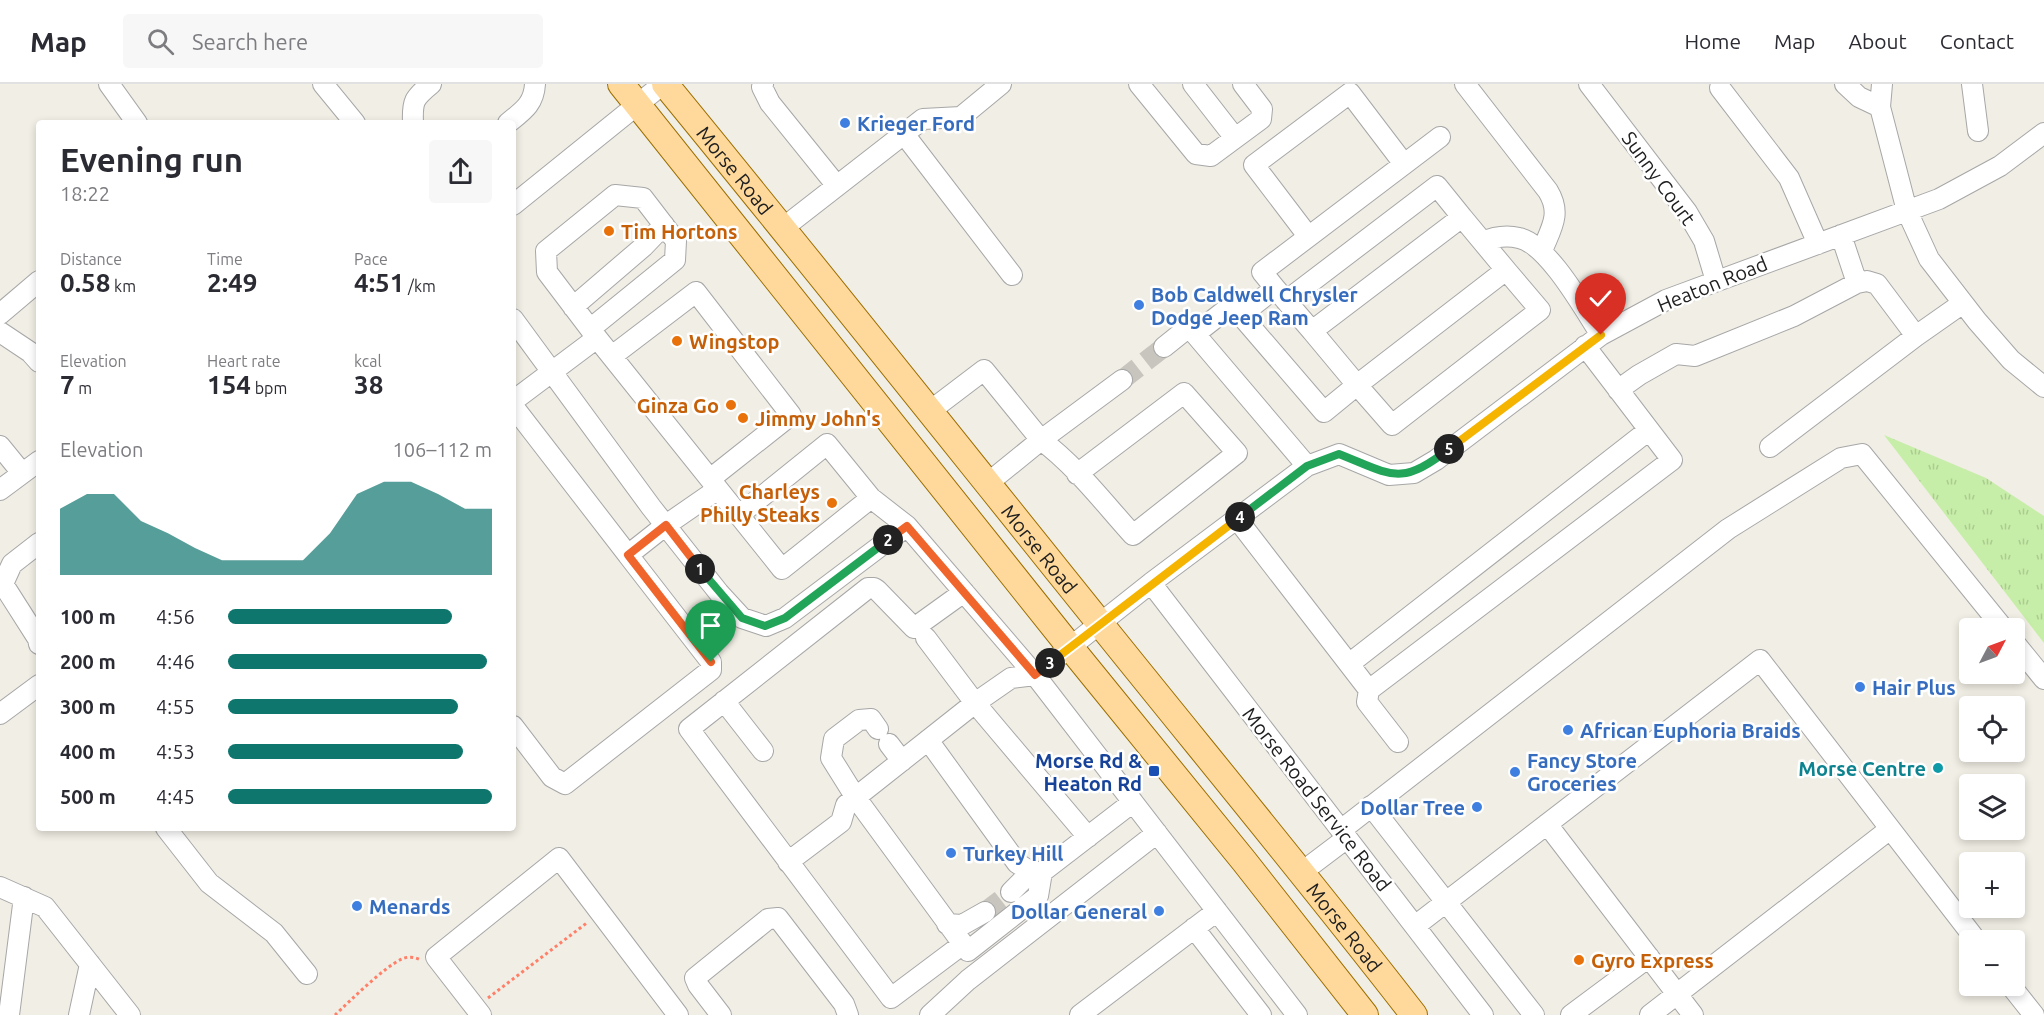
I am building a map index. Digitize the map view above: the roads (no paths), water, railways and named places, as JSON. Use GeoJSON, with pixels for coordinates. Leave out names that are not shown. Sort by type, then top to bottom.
{"type":"FeatureCollection","features":[{"type":"Feature","properties":{"kind":"main road","name":"Morse Road"},"geometry":{"type":"LineString","coordinates":[[621,84],[1070,647],[1245,861],[1365,1015]]}},
{"type":"Feature","properties":{"kind":"main road","name":"Morse Road"},"geometry":{"type":"LineString","coordinates":[[664,84],[783,228],[1302,872],[1414,1015]]}},
{"type":"Feature","properties":{"kind":"main road"},"geometry":{"type":"LineString","coordinates":[[1349,994],[1382,1015]]}},
{"type":"Feature","properties":{"kind":"street"},"geometry":{"type":"LineString","coordinates":[[108,84],[135,120]]}},
{"type":"Feature","properties":{"kind":"street"},"geometry":{"type":"LineString","coordinates":[[413,120],[412,104],[418,94],[431,84]]}},
{"type":"Feature","properties":{"kind":"street"},"geometry":{"type":"LineString","coordinates":[[512,120],[530,106],[535,84]]}},
{"type":"Feature","properties":{"kind":"street"},"geometry":{"type":"LineString","coordinates":[[516,203],[664,84]]}},
{"type":"Feature","properties":{"kind":"street"},"geometry":{"type":"LineString","coordinates":[[763,84],[762,87],[770,103],[837,186]]}},
{"type":"Feature","properties":{"kind":"street"},"geometry":{"type":"LineString","coordinates":[[783,228],[923,119],[961,117],[1001,84]]}},
{"type":"Feature","properties":{"kind":"street"},"geometry":{"type":"LineString","coordinates":[[1139,84],[1196,154],[1211,156],[1261,119],[1262,109],[1243,84]]}},
{"type":"Feature","properties":{"kind":"street"},"geometry":{"type":"LineString","coordinates":[[1193,84],[1235,138]]}},
{"type":"Feature","properties":{"kind":"street"},"geometry":{"type":"LineString","coordinates":[[1465,84],[1555,202],[1556,215],[1542,251]]}},
{"type":"Feature","properties":{"kind":"street","name":"Sunny Court"},"geometry":{"type":"LineString","coordinates":[[1589,84],[1687,212],[1704,241],[1716,281]]}},
{"type":"Feature","properties":{"kind":"street"},"geometry":{"type":"LineString","coordinates":[[1845,84],[1859,97],[1880,107]]}},
{"type":"Feature","properties":{"kind":"street"},"geometry":{"type":"LineString","coordinates":[[1881,84],[1880,107],[1907,211],[1929,259],[2011,360],[2044,387]]}},
{"type":"Feature","properties":{"kind":"street"},"geometry":{"type":"LineString","coordinates":[[1972,84],[1978,131]]}},
{"type":"Feature","properties":{"kind":"street"},"geometry":{"type":"LineString","coordinates":[[333,87],[353,120]]}},
{"type":"Feature","properties":{"kind":"street"},"geometry":{"type":"LineString","coordinates":[[1720,88],[1789,178],[1818,244]]}},
{"type":"Feature","properties":{"kind":"street"},"geometry":{"type":"LineString","coordinates":[[1308,236],[1254,165],[1350,93],[1404,164]]}},
{"type":"Feature","properties":{"kind":"street","name":"Heaton Road"},"geometry":{"type":"LineString","coordinates":[[1101,624],[1151,583],[1307,466],[1339,454],[1389,475],[1414,473],[1436,460],[1593,340],[1666,300],[1939,199],[2000,166],[2044,133]]}},
{"type":"Feature","properties":{"kind":"street"},"geometry":{"type":"LineString","coordinates":[[904,135],[1012,275]]}},
{"type":"Feature","properties":{"kind":"street"},"geometry":{"type":"LineString","coordinates":[[1241,315],[1281,295],[1437,186],[1540,310],[1392,425],[1357,385],[1312,331],[1281,295],[1262,272],[1440,137]]}},
{"type":"Feature","properties":{"kind":"street"},"geometry":{"type":"LineString","coordinates":[[516,399],[552,372],[594,333],[675,260],[676,241],[643,198],[615,195],[546,251],[547,272],[573,307],[594,333],[714,484],[739,515],[782,570],[871,498]]}},
{"type":"Feature","properties":{"kind":"street"},"geometry":{"type":"LineString","coordinates":[[1312,331],[1462,217]]}},
{"type":"Feature","properties":{"kind":"street"},"geometry":{"type":"LineString","coordinates":[[573,307],[664,225]]}},
{"type":"Feature","properties":{"kind":"street"},"geometry":{"type":"LineString","coordinates":[[1841,235],[1857,283]]}},
{"type":"Feature","properties":{"kind":"street"},"geometry":{"type":"LineString","coordinates":[[1398,742],[1367,702],[1369,690],[1672,460],[1618,390],[1566,282],[1542,251],[1520,238],[1494,237],[1483,242]]}},
{"type":"Feature","properties":{"kind":"street"},"geometry":{"type":"LineString","coordinates":[[1195,334],[1232,305],[1324,412],[1506,270]]}},
{"type":"Feature","properties":{"kind":"street"},"geometry":{"type":"LineString","coordinates":[[1618,390],[1676,354],[1695,356],[1794,316],[1857,283],[1867,281],[1877,284],[1916,336]]}},
{"type":"Feature","properties":{"kind":"street"},"geometry":{"type":"LineString","coordinates":[[0,314],[36,284]]}},
{"type":"Feature","properties":{"kind":"street"},"geometry":{"type":"LineString","coordinates":[[612,356],[696,292],[791,415],[714,484],[628,555]]}},
{"type":"Feature","properties":{"kind":"street"},"geometry":{"type":"LineString","coordinates":[[1770,447],[1963,303]]}},
{"type":"Feature","properties":{"kind":"street"},"geometry":{"type":"LineString","coordinates":[[516,323],[666,525],[719,593],[742,618],[765,626],[785,618],[907,526]]}},
{"type":"Feature","properties":{"kind":"street"},"geometry":{"type":"LineString","coordinates":[[1164,347],[1189,327],[1307,466]]}},
{"type":"Feature","properties":{"kind":"street"},"geometry":{"type":"LineString","coordinates":[[0,332],[36,359]]}},
{"type":"Feature","properties":{"kind":"street"},"geometry":{"type":"LineString","coordinates":[[930,411],[984,369],[1041,440],[1057,453],[1133,535],[1238,453],[1184,393],[1077,474]]}},
{"type":"Feature","properties":{"kind":"street"},"geometry":{"type":"LineString","coordinates":[[988,483],[1122,380]]}},
{"type":"Feature","properties":{"kind":"street"},"geometry":{"type":"LineString","coordinates":[[516,410],[711,662],[711,670],[565,784],[552,777],[516,730]]}},
{"type":"Feature","properties":{"kind":"street"},"geometry":{"type":"LineString","coordinates":[[1349,664],[1649,430]]}},
{"type":"Feature","properties":{"kind":"street"},"geometry":{"type":"LineString","coordinates":[[739,515],[827,444],[871,498],[907,526],[1035,675],[1297,1015]]}},
{"type":"Feature","properties":{"kind":"street"},"geometry":{"type":"LineString","coordinates":[[0,446],[22,473]]}},
{"type":"Feature","properties":{"kind":"street"},"geometry":{"type":"LineString","coordinates":[[1302,872],[1371,806],[1728,530],[1841,458],[1862,454],[1995,618]]}},
{"type":"Feature","properties":{"kind":"street"},"geometry":{"type":"LineString","coordinates":[[0,490],[36,463]]}},
{"type":"Feature","properties":{"kind":"street"},"geometry":{"type":"LineString","coordinates":[[1238,519],[1369,690]]}},
{"type":"Feature","properties":{"kind":"street"},"geometry":{"type":"LineString","coordinates":[[36,545],[12,564],[3,584],[36,636]]}},
{"type":"Feature","properties":{"kind":"street","name":"Morse Road Service Road"},"geometry":{"type":"LineString","coordinates":[[1151,583],[1483,1015]]}},
{"type":"Feature","properties":{"kind":"street"},"geometry":{"type":"LineString","coordinates":[[963,944],[891,998],[689,729],[868,588],[877,590],[914,628],[964,592]]}},
{"type":"Feature","properties":{"kind":"street"},"geometry":{"type":"LineString","coordinates":[[788,862],[841,822],[846,805],[975,703],[1011,678],[1035,675],[1101,624]]}},
{"type":"Feature","properties":{"kind":"street"},"geometry":{"type":"LineString","coordinates":[[926,638],[975,703],[1088,837]]}},
{"type":"Feature","properties":{"kind":"street"},"geometry":{"type":"LineString","coordinates":[[2025,656],[2044,679]]}},
{"type":"Feature","properties":{"kind":"street"},"geometry":{"type":"LineString","coordinates":[[1415,926],[1760,660],[1968,930]]}},
{"type":"Feature","properties":{"kind":"street"},"geometry":{"type":"LineString","coordinates":[[0,714],[36,687]]}},
{"type":"Feature","properties":{"kind":"street"},"geometry":{"type":"LineString","coordinates":[[724,702],[763,751]]}},
{"type":"Feature","properties":{"kind":"street"},"geometry":{"type":"LineString","coordinates":[[902,761],[871,719],[859,720],[834,739],[831,758],[856,798],[968,951],[1038,896],[1036,872]]}},
{"type":"Feature","properties":{"kind":"street"},"geometry":{"type":"LineString","coordinates":[[928,740],[1017,863],[1036,872]]}},
{"type":"Feature","properties":{"kind":"street"},"geometry":{"type":"LineString","coordinates":[[1011,892],[1133,802]]}},
{"type":"Feature","properties":{"kind":"street"},"geometry":{"type":"LineString","coordinates":[[1371,806],[1534,1015]]}},
{"type":"Feature","properties":{"kind":"street"},"geometry":{"type":"LineString","coordinates":[[1547,824],[1693,1015]]}},
{"type":"Feature","properties":{"kind":"street"},"geometry":{"type":"LineString","coordinates":[[1650,1015],[1890,830]]}},
{"type":"Feature","properties":{"kind":"street"},"geometry":{"type":"LineString","coordinates":[[168,831],[210,883],[274,933],[307,974]]}},
{"type":"Feature","properties":{"kind":"street"},"geometry":{"type":"LineString","coordinates":[[930,1015],[968,980],[1157,833]]}},
{"type":"Feature","properties":{"kind":"street"},"geometry":{"type":"LineString","coordinates":[[482,1008],[436,957],[559,858],[678,1015]]}},
{"type":"Feature","properties":{"kind":"street"},"geometry":{"type":"LineString","coordinates":[[0,887],[45,907],[130,1015]]}},
{"type":"Feature","properties":{"kind":"street"},"geometry":{"type":"LineString","coordinates":[[9,1015],[24,897]]}},
{"type":"Feature","properties":{"kind":"street"},"geometry":{"type":"LineString","coordinates":[[1080,1015],[1217,911]]}},
{"type":"Feature","properties":{"kind":"street"},"geometry":{"type":"LineString","coordinates":[[947,924],[962,925],[985,912]]}},
{"type":"Feature","properties":{"kind":"street"},"geometry":{"type":"LineString","coordinates":[[721,1015],[695,978],[768,919],[778,918],[843,1004],[848,1015]]}},
{"type":"Feature","properties":{"kind":"street"},"geometry":{"type":"LineString","coordinates":[[1194,928],[1262,1015]]}},
{"type":"Feature","properties":{"kind":"street"},"geometry":{"type":"LineString","coordinates":[[1570,1015],[1649,957]]}},
{"type":"Feature","properties":{"kind":"street"},"geometry":{"type":"LineString","coordinates":[[79,1015],[90,964]]}},
{"type":"Feature","properties":{"kind":"street"},"geometry":{"type":"LineString","coordinates":[[2019,996],[2034,1015]]}},
{"type":"Feature","properties":{"kind":"tunnel"},"geometry":{"type":"LineString","coordinates":[[1122,380],[1164,347]]}},
{"type":"Feature","properties":{"kind":"tunnel"},"geometry":{"type":"LineString","coordinates":[[985,912],[1011,892]]}},
{"type":"Feature","properties":{"kind":"place","name":"Krieger Ford"},"geometry":{"type":"Point","coordinates":[845,123]}},
{"type":"Feature","properties":{"kind":"place","name":"Tim Hortons"},"geometry":{"type":"Point","coordinates":[609,231]}},
{"type":"Feature","properties":{"kind":"place","name":"Bob Caldwell Chrysler Dodge Jeep Ram"},"geometry":{"type":"Point","coordinates":[1139,305]}},
{"type":"Feature","properties":{"kind":"place","name":"Wingstop"},"geometry":{"type":"Point","coordinates":[677,341]}},
{"type":"Feature","properties":{"kind":"place","name":"Ginza Go"},"geometry":{"type":"Point","coordinates":[731,405]}},
{"type":"Feature","properties":{"kind":"place","name":"Jimmy John's"},"geometry":{"type":"Point","coordinates":[743,418]}},
{"type":"Feature","properties":{"kind":"place","name":"Charleys Philly Steaks"},"geometry":{"type":"Point","coordinates":[832,503]}},
{"type":"Feature","properties":{"kind":"place","name":"Hair Plus"},"geometry":{"type":"Point","coordinates":[1860,687]}},
{"type":"Feature","properties":{"kind":"place","name":"African Euphoria Braids"},"geometry":{"type":"Point","coordinates":[1568,730]}},
{"type":"Feature","properties":{"kind":"place","name":"Morse Centre"},"geometry":{"type":"Point","coordinates":[1938,768]}},
{"type":"Feature","properties":{"kind":"place","name":"Morse Rd & Heaton Rd"},"geometry":{"type":"Point","coordinates":[1154,771]}},
{"type":"Feature","properties":{"kind":"place","name":"Fancy Store Groceries"},"geometry":{"type":"Point","coordinates":[1515,772]}},
{"type":"Feature","properties":{"kind":"place","name":"Dollar Tree"},"geometry":{"type":"Point","coordinates":[1477,807]}},
{"type":"Feature","properties":{"kind":"place","name":"Turkey Hill"},"geometry":{"type":"Point","coordinates":[951,853]}},
{"type":"Feature","properties":{"kind":"place","name":"Menards"},"geometry":{"type":"Point","coordinates":[357,906]}},
{"type":"Feature","properties":{"kind":"place","name":"Dollar General"},"geometry":{"type":"Point","coordinates":[1159,911]}},
{"type":"Feature","properties":{"kind":"place","name":"Gyro Express"},"geometry":{"type":"Point","coordinates":[1579,960]}}]}
